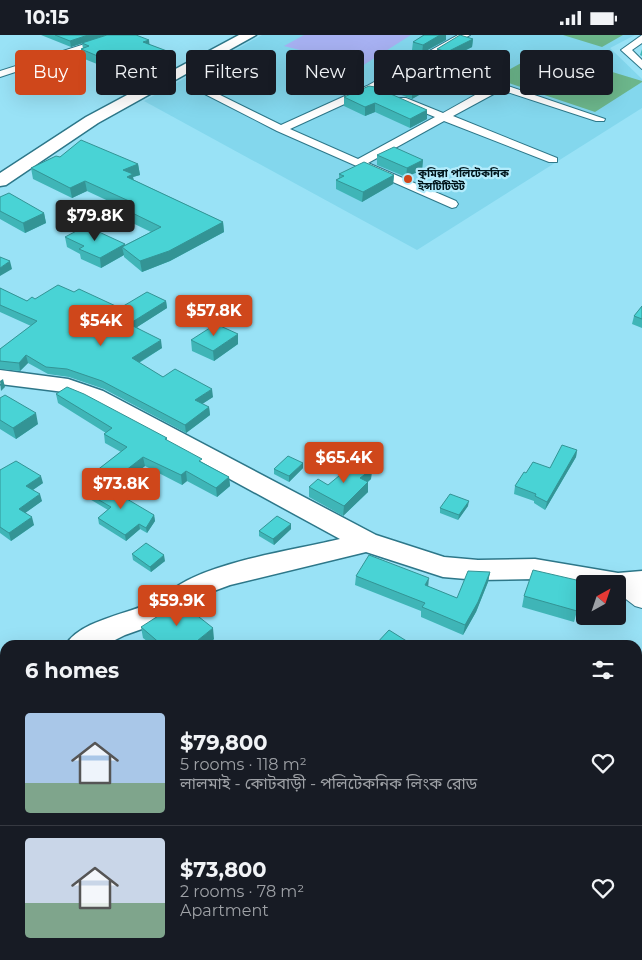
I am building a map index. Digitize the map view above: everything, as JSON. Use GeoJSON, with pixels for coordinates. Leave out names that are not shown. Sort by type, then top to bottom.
{"type":"FeatureCollection","features":[{"type":"Feature","properties":{"kind":"street"},"geometry":{"type":"LineString","coordinates":[[0,74],[123,35]]}},
{"type":"Feature","properties":{"kind":"street"},"geometry":{"type":"LineString","coordinates":[[0,181],[92,120],[249,35]]}},
{"type":"Feature","properties":{"kind":"street"},"geometry":{"type":"LineString","coordinates":[[447,35],[462,37]]}},
{"type":"Feature","properties":{"kind":"street"},"geometry":{"type":"LineString","coordinates":[[438,50],[462,37]]}},
{"type":"Feature","properties":{"kind":"street"},"geometry":{"type":"LineString","coordinates":[[642,38],[626,49],[642,66]]}},
{"type":"Feature","properties":{"kind":"street"},"geometry":{"type":"LineString","coordinates":[[281,129],[374,86]]}},
{"type":"Feature","properties":{"kind":"street"},"geometry":{"type":"LineString","coordinates":[[371,88],[553,159]]}},
{"type":"Feature","properties":{"kind":"street"},"geometry":{"type":"LineString","coordinates":[[510,89],[600,119]]}},
{"type":"Feature","properties":{"kind":"street"},"geometry":{"type":"LineString","coordinates":[[212,95],[281,129],[452,204]]}},
{"type":"Feature","properties":{"kind":"street"},"geometry":{"type":"LineString","coordinates":[[359,163],[484,95]]}},
{"type":"Feature","properties":{"kind":"street"},"geometry":{"type":"LineString","coordinates":[[0,377],[68,386],[95,396],[367,542],[443,567],[478,571],[535,569],[630,582],[642,601]]}},
{"type":"Feature","properties":{"kind":"street"},"geometry":{"type":"LineString","coordinates":[[90,640],[115,627],[156,612],[201,585],[217,579],[367,542]]}},
{"type":"Feature","properties":{"kind":"shaded area","name":"কুমিল্লা পলিটেকনিক ইন্সটিটিউট"},"geometry":{"type":"Polygon","coordinates":[[[262,35],[635,35],[610,48],[612,50],[520,50],[520,95],[613,95],[613,51],[642,79],[642,108],[417,250],[144,101],[155,95],[176,95],[176,83],[186,78],[186,95],[276,95],[276,50],[235,50],[262,35]]]}},
{"type":"Feature","properties":{"kind":"shaded area"},"geometry":{"type":"Polygon","coordinates":[[[304,35],[411,35],[387,50],[374,50],[374,58],[364,65],[364,50],[300,50],[284,46],[304,35]]]}},
{"type":"Feature","properties":{"kind":"green space"},"geometry":{"type":"Polygon","coordinates":[[[563,35],[623,35],[602,47],[563,35]]]}},
{"type":"Feature","properties":{"kind":"green space"},"geometry":{"type":"Polygon","coordinates":[[[520,64],[520,87],[510,83],[510,69],[520,64]]]}},
{"type":"Feature","properties":{"kind":"green space"},"geometry":{"type":"Polygon","coordinates":[[[613,72],[642,81],[642,82],[595,112],[544,95],[613,95],[613,72]]]}},
{"type":"Feature","properties":{"kind":"building"},"geometry":{"type":"Polygon","coordinates":[[[55,35],[88,35],[70,41],[55,35]]]}},
{"type":"Feature","properties":{"kind":"building"},"geometry":{"type":"Polygon","coordinates":[[[107,35],[136,35],[149,40],[143,42],[164,50],[96,50],[96,55],[81,49],[89,46],[82,43],[107,35]]]}},
{"type":"Feature","properties":{"kind":"building"},"geometry":{"type":"Polygon","coordinates":[[[424,35],[440,35],[423,45],[413,42],[424,35]]]}},
{"type":"Feature","properties":{"kind":"building"},"geometry":{"type":"Polygon","coordinates":[[[460,35],[473,39],[451,50],[437,49],[460,35]]]}},
{"type":"Feature","properties":{"kind":"building"},"geometry":{"type":"Polygon","coordinates":[[[369,86],[374,87],[374,95],[393,95],[427,110],[410,119],[375,103],[365,107],[344,97],[349,95],[364,95],[364,88],[369,86]]]}},
{"type":"Feature","properties":{"kind":"building"},"geometry":{"type":"Polygon","coordinates":[[[81,140],[138,164],[123,170],[133,174],[127,177],[223,222],[169,251],[140,261],[122,247],[161,227],[118,206],[129,201],[85,181],[70,188],[31,168],[56,156],[60,157],[81,140]]]}},
{"type":"Feature","properties":{"kind":"building"},"geometry":{"type":"Polygon","coordinates":[[[394,147],[423,160],[407,168],[377,155],[394,147]]]}},
{"type":"Feature","properties":{"kind":"building"},"geometry":{"type":"Polygon","coordinates":[[[364,162],[394,175],[363,192],[336,180],[344,176],[339,174],[364,162]]]}},
{"type":"Feature","properties":{"kind":"building"},"geometry":{"type":"Polygon","coordinates":[[[9,193],[44,213],[23,223],[0,211],[0,197],[9,193]]]}},
{"type":"Feature","properties":{"kind":"building"},"geometry":{"type":"Polygon","coordinates":[[[86,226],[125,244],[100,258],[79,249],[84,246],[65,237],[86,226]]]}},
{"type":"Feature","properties":{"kind":"building"},"geometry":{"type":"Polygon","coordinates":[[[0,257],[10,261],[0,268],[0,257]]]}},
{"type":"Feature","properties":{"kind":"building"},"geometry":{"type":"Polygon","coordinates":[[[58,285],[74,292],[79,289],[120,308],[147,292],[166,301],[129,324],[161,340],[132,358],[163,377],[175,369],[212,389],[195,400],[209,407],[185,425],[102,381],[67,369],[46,367],[26,355],[19,363],[0,361],[0,349],[37,321],[0,305],[0,288],[27,301],[32,297],[35,299],[58,285]]]}},
{"type":"Feature","properties":{"kind":"building"},"geometry":{"type":"Polygon","coordinates":[[[642,306],[642,319],[634,316],[642,306]]]}},
{"type":"Feature","properties":{"kind":"building"},"geometry":{"type":"Polygon","coordinates":[[[216,324],[238,334],[213,351],[191,340],[216,324]]]}},
{"type":"Feature","properties":{"kind":"building"},"geometry":{"type":"Polygon","coordinates":[[[67,387],[167,438],[165,439],[202,459],[199,461],[229,477],[216,488],[186,471],[181,475],[143,457],[112,481],[96,471],[127,447],[104,434],[112,428],[56,394],[67,387]]]}},
{"type":"Feature","properties":{"kind":"building"},"geometry":{"type":"Polygon","coordinates":[[[5,395],[36,413],[13,428],[0,420],[0,398],[5,395]]]}},
{"type":"Feature","properties":{"kind":"building"},"geometry":{"type":"Polygon","coordinates":[[[562,445],[577,450],[547,502],[535,496],[536,494],[515,486],[533,462],[550,468],[562,445]]]}},
{"type":"Feature","properties":{"kind":"building"},"geometry":{"type":"Polygon","coordinates":[[[288,456],[303,463],[289,476],[274,469],[288,456]]]}},
{"type":"Feature","properties":{"kind":"building"},"geometry":{"type":"Polygon","coordinates":[[[16,461],[41,476],[26,486],[40,494],[19,509],[32,517],[9,533],[0,527],[0,470],[16,461]]]}},
{"type":"Feature","properties":{"kind":"building"},"geometry":{"type":"Polygon","coordinates":[[[357,461],[372,469],[360,478],[368,482],[344,506],[309,487],[318,479],[328,485],[357,461]]]}},
{"type":"Feature","properties":{"kind":"building"},"geometry":{"type":"Polygon","coordinates":[[[100,483],[154,515],[146,528],[139,524],[125,535],[98,518],[111,507],[87,493],[100,483]]]}},
{"type":"Feature","properties":{"kind":"building"},"geometry":{"type":"Polygon","coordinates":[[[450,494],[469,501],[459,515],[440,508],[450,494]]]}},
{"type":"Feature","properties":{"kind":"building"},"geometry":{"type":"Polygon","coordinates":[[[277,516],[291,524],[273,539],[259,531],[277,516]]]}},
{"type":"Feature","properties":{"kind":"building"},"geometry":{"type":"Polygon","coordinates":[[[146,543],[164,555],[150,567],[132,554],[146,543]]]}},
{"type":"Feature","properties":{"kind":"building"},"geometry":{"type":"Polygon","coordinates":[[[369,555],[429,578],[425,585],[457,598],[468,571],[490,572],[478,602],[465,625],[422,607],[425,603],[356,576],[369,555]]]}},
{"type":"Feature","properties":{"kind":"building"},"geometry":{"type":"Polygon","coordinates":[[[533,570],[576,580],[576,611],[524,596],[533,570]]]}},
{"type":"Feature","properties":{"kind":"building"},"geometry":{"type":"Polygon","coordinates":[[[180,602],[213,628],[198,640],[156,640],[141,627],[180,602]]]}},
{"type":"Feature","properties":{"kind":"building"},"geometry":{"type":"Polygon","coordinates":[[[389,630],[405,640],[380,640],[389,630]]]}},
{"type":"Feature","properties":{"kind":"place","name":"কুমিল্লা পলিটেকনিক ইন্সটিটিউট"},"geometry":{"type":"Point","coordinates":[408,179]}}]}
